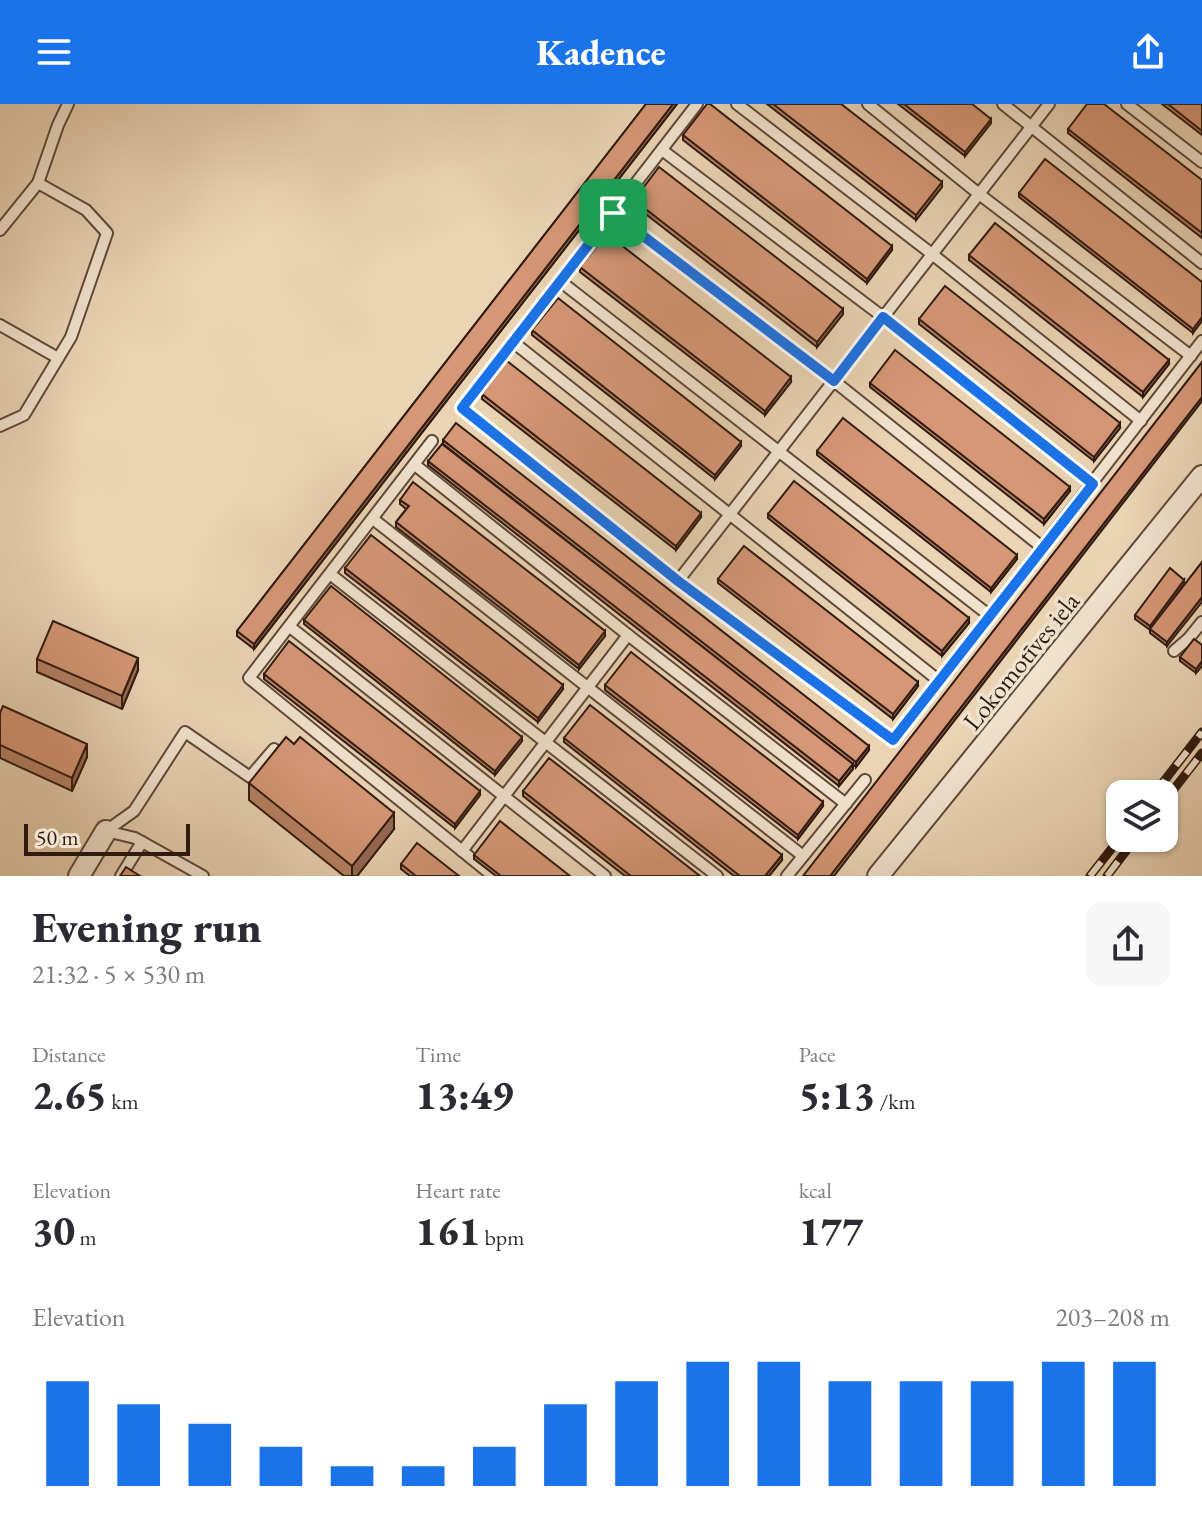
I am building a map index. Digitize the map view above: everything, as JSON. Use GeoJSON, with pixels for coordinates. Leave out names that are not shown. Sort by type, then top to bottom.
{"type":"FeatureCollection","features":[{"type":"Feature","properties":{"kind":"street","name":"Lokomotīves iela"},"geometry":{"type":"LineString","coordinates":[[878,876],[1202,476]]}},
{"type":"Feature","properties":{"kind":"street"},"geometry":{"type":"LineString","coordinates":[[79,876],[106,831]]}},
{"type":"Feature","properties":{"kind":"lane"},"geometry":{"type":"LineString","coordinates":[[0,230],[38,183],[68,104]]}},
{"type":"Feature","properties":{"kind":"lane"},"geometry":{"type":"LineString","coordinates":[[697,104],[462,408],[678,581],[893,740],[1202,341]]}},
{"type":"Feature","properties":{"kind":"lane"},"geometry":{"type":"LineString","coordinates":[[737,104],[1141,421]]}},
{"type":"Feature","properties":{"kind":"lane"},"geometry":{"type":"LineString","coordinates":[[868,104],[979,194],[1191,356]]}},
{"type":"Feature","properties":{"kind":"lane"},"geometry":{"type":"LineString","coordinates":[[1003,104],[1202,263]]}},
{"type":"Feature","properties":{"kind":"lane"},"geometry":{"type":"LineString","coordinates":[[678,581],[1049,104]]}},
{"type":"Feature","properties":{"kind":"lane"},"geometry":{"type":"LineString","coordinates":[[1127,104],[1202,162]]}},
{"type":"Feature","properties":{"kind":"lane"},"geometry":{"type":"LineString","coordinates":[[662,150],[883,317],[1093,484]]}},
{"type":"Feature","properties":{"kind":"lane"},"geometry":{"type":"LineString","coordinates":[[0,426],[24,415],[71,337],[107,233],[86,210],[38,183]]}},
{"type":"Feature","properties":{"kind":"lane"},"geometry":{"type":"LineString","coordinates":[[613,213],[834,381],[1043,548]]}},
{"type":"Feature","properties":{"kind":"lane"},"geometry":{"type":"LineString","coordinates":[[560,281],[990,616]]}},
{"type":"Feature","properties":{"kind":"lane"},"geometry":{"type":"LineString","coordinates":[[0,325],[58,358]]}},
{"type":"Feature","properties":{"kind":"lane"},"geometry":{"type":"LineString","coordinates":[[513,342],[938,680]]}},
{"type":"Feature","properties":{"kind":"lane"},"geometry":{"type":"LineString","coordinates":[[432,441],[249,678],[493,876]]}},
{"type":"Feature","properties":{"kind":"lane"},"geometry":{"type":"LineString","coordinates":[[415,465],[846,804]]}},
{"type":"Feature","properties":{"kind":"lane"},"geometry":{"type":"LineString","coordinates":[[373,519],[803,856]]}},
{"type":"Feature","properties":{"kind":"lane"},"geometry":{"type":"LineString","coordinates":[[330,574],[717,876]]}},
{"type":"Feature","properties":{"kind":"lane"},"geometry":{"type":"LineString","coordinates":[[1174,651],[1202,622]]}},
{"type":"Feature","properties":{"kind":"lane"},"geometry":{"type":"LineString","coordinates":[[290,627],[605,876]]}},
{"type":"Feature","properties":{"kind":"lane"},"geometry":{"type":"LineString","coordinates":[[462,851],[628,635]]}},
{"type":"Feature","properties":{"kind":"lane"},"geometry":{"type":"LineString","coordinates":[[106,831],[134,811],[185,732],[250,777],[274,749]]}},
{"type":"Feature","properties":{"kind":"lane"},"geometry":{"type":"LineString","coordinates":[[787,876],[865,780]]}},
{"type":"Feature","properties":{"kind":"lane"},"geometry":{"type":"LineString","coordinates":[[106,831],[142,842],[203,876]]}},
{"type":"Feature","properties":{"kind":"lane"},"geometry":{"type":"LineString","coordinates":[[121,876],[142,842]]}},
{"type":"Feature","properties":{"kind":"building"},"geometry":{"type":"Polygon","coordinates":[[[646,104],[673,104],[254,644],[237,631],[646,104]]]}},
{"type":"Feature","properties":{"kind":"building"},"geometry":{"type":"Polygon","coordinates":[[[707,104],[892,246],[867,279],[683,135],[707,104]]]}},
{"type":"Feature","properties":{"kind":"building"},"geometry":{"type":"Polygon","coordinates":[[[773,104],[841,104],[942,182],[916,215],[773,104]]]}},
{"type":"Feature","properties":{"kind":"building"},"geometry":{"type":"Polygon","coordinates":[[[904,104],[972,104],[991,119],[965,152],[904,104]]]}},
{"type":"Feature","properties":{"kind":"building"},"geometry":{"type":"Polygon","coordinates":[[[1087,104],[1104,104],[1202,180],[1202,233],[1068,129],[1087,104]]]}},
{"type":"Feature","properties":{"kind":"building"},"geometry":{"type":"Polygon","coordinates":[[[1168,104],[1202,104],[1202,131],[1168,104]]]}},
{"type":"Feature","properties":{"kind":"building"},"geometry":{"type":"Polygon","coordinates":[[[1045,159],[1202,282],[1202,317],[1193,329],[1019,193],[1045,159]]]}},
{"type":"Feature","properties":{"kind":"building"},"geometry":{"type":"Polygon","coordinates":[[[659,167],[843,309],[817,342],[634,200],[659,167]]]}},
{"type":"Feature","properties":{"kind":"building"},"geometry":{"type":"Polygon","coordinates":[[[995,223],[1169,360],[1143,392],[969,255],[995,223]]]}},
{"type":"Feature","properties":{"kind":"building"},"geometry":{"type":"Polygon","coordinates":[[[607,234],[791,377],[765,411],[580,267],[607,234]]]}},
{"type":"Feature","properties":{"kind":"building"},"geometry":{"type":"Polygon","coordinates":[[[945,286],[1120,423],[1094,457],[919,319],[945,286]]]}},
{"type":"Feature","properties":{"kind":"building"},"geometry":{"type":"Polygon","coordinates":[[[558,298],[741,442],[715,475],[532,330],[558,298]]]}},
{"type":"Feature","properties":{"kind":"building"},"geometry":{"type":"Polygon","coordinates":[[[895,350],[1070,487],[1044,519],[870,383],[895,350]]]}},
{"type":"Feature","properties":{"kind":"building"},"geometry":{"type":"Polygon","coordinates":[[[507,361],[701,513],[676,546],[482,394],[507,361]]]}},
{"type":"Feature","properties":{"kind":"building"},"geometry":{"type":"Polygon","coordinates":[[[1202,362],[1202,397],[830,876],[803,876],[1202,362]]]}},
{"type":"Feature","properties":{"kind":"building"},"geometry":{"type":"Polygon","coordinates":[[[843,418],[1017,555],[991,588],[817,451],[843,418]]]}},
{"type":"Feature","properties":{"kind":"building"},"geometry":{"type":"Polygon","coordinates":[[[456,423],[869,746],[856,762],[443,440],[456,423]]]}},
{"type":"Feature","properties":{"kind":"building"},"geometry":{"type":"Polygon","coordinates":[[[442,444],[853,764],[839,781],[428,461],[442,444]]]}},
{"type":"Feature","properties":{"kind":"building"},"geometry":{"type":"Polygon","coordinates":[[[794,481],[969,618],[942,651],[768,514],[794,481]]]}},
{"type":"Feature","properties":{"kind":"building"},"geometry":{"type":"Polygon","coordinates":[[[413,482],[605,631],[579,665],[396,522],[409,506],[400,500],[413,482]]]}},
{"type":"Feature","properties":{"kind":"building"},"geometry":{"type":"Polygon","coordinates":[[[371,535],[563,685],[538,718],[345,568],[371,535]]]}},
{"type":"Feature","properties":{"kind":"building"},"geometry":{"type":"Polygon","coordinates":[[[744,546],[918,682],[893,714],[718,579],[744,546]]]}},
{"type":"Feature","properties":{"kind":"building"},"geometry":{"type":"Polygon","coordinates":[[[1202,562],[1202,597],[1167,642],[1150,629],[1202,562]]]}},
{"type":"Feature","properties":{"kind":"building"},"geometry":{"type":"Polygon","coordinates":[[[1170,568],[1184,580],[1150,626],[1135,615],[1170,568]]]}},
{"type":"Feature","properties":{"kind":"building"},"geometry":{"type":"Polygon","coordinates":[[[331,586],[522,737],[495,771],[304,620],[331,586]]]}},
{"type":"Feature","properties":{"kind":"building"},"geometry":{"type":"Polygon","coordinates":[[[53,621],[138,658],[122,696],[37,659],[53,621]]]}},
{"type":"Feature","properties":{"kind":"building"},"geometry":{"type":"Polygon","coordinates":[[[1194,639],[1202,645],[1202,661],[1196,669],[1180,657],[1194,639]]]}},
{"type":"Feature","properties":{"kind":"building"},"geometry":{"type":"Polygon","coordinates":[[[289,641],[480,791],[455,824],[264,674],[289,641]]]}},
{"type":"Feature","properties":{"kind":"building"},"geometry":{"type":"Polygon","coordinates":[[[631,652],[823,802],[798,835],[605,685],[631,652]]]}},
{"type":"Feature","properties":{"kind":"building"},"geometry":{"type":"Polygon","coordinates":[[[590,705],[782,855],[765,876],[740,876],[564,738],[590,705]]]}},
{"type":"Feature","properties":{"kind":"building"},"geometry":{"type":"Polygon","coordinates":[[[3,706],[87,744],[72,778],[0,745],[0,713],[3,706]]]}},
{"type":"Feature","properties":{"kind":"building"},"geometry":{"type":"Polygon","coordinates":[[[286,737],[294,744],[300,737],[394,813],[352,866],[249,783],[286,737]]]}},
{"type":"Feature","properties":{"kind":"building"},"geometry":{"type":"Polygon","coordinates":[[[549,758],[700,876],[631,876],[523,791],[549,758]]]}},
{"type":"Feature","properties":{"kind":"building"},"geometry":{"type":"Polygon","coordinates":[[[500,821],[570,876],[501,876],[474,855],[500,821]]]}},
{"type":"Feature","properties":{"kind":"building"},"geometry":{"type":"Polygon","coordinates":[[[417,843],[459,876],[416,876],[401,864],[417,843]]]}},
{"type":"Feature","properties":{"kind":"building"},"geometry":{"type":"Polygon","coordinates":[[[126,867],[140,876],[120,876],[126,867]]]}},
{"type":"Feature","properties":{"kind":"railway"},"geometry":{"type":"LineString","coordinates":[[1165,780],[1202,732]]}},
{"type":"Feature","properties":{"kind":"railway"},"geometry":{"type":"LineString","coordinates":[[1178,784],[1202,753]]}},
{"type":"Feature","properties":{"kind":"railway"},"geometry":{"type":"LineString","coordinates":[[1090,876],[1109,852]]}},
{"type":"Feature","properties":{"kind":"railway"},"geometry":{"type":"LineString","coordinates":[[1107,876],[1125,852]]}},
{"type":"Feature","properties":{"kind":"route"},"geometry":{"type":"LineString","coordinates":[[613,213],[834,381],[883,317],[1093,484],[893,740],[678,581],[462,408],[613,213]]}}]}
